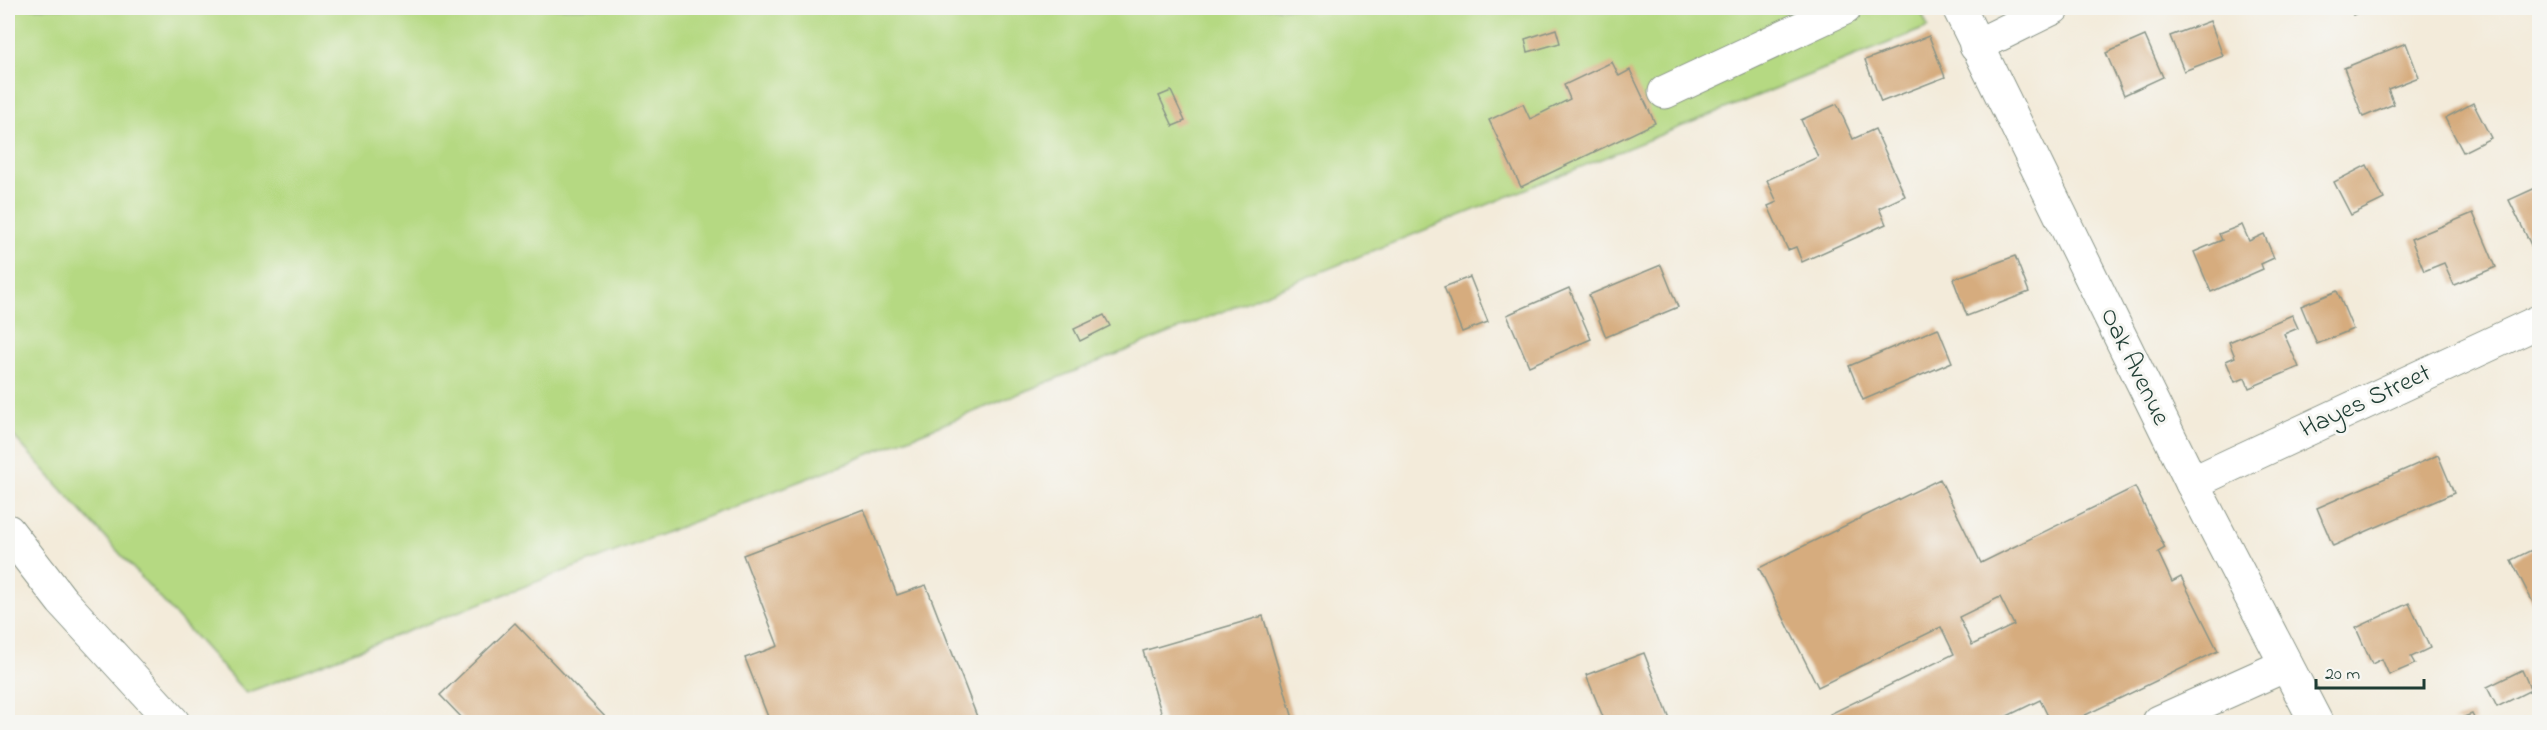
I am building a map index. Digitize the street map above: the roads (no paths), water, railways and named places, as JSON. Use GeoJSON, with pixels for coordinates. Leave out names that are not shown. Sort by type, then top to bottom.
{"type":"FeatureCollection","features":[{"type":"Feature","properties":{"kind":"main road"},"geometry":{"type":"LineString","coordinates":[[1665,92],[1845,8]]}},
{"type":"Feature","properties":{"kind":"main road","name":"Oak Avenue"},"geometry":{"type":"LineString","coordinates":[[1959,8],[2192,483],[2316,723]]}},
{"type":"Feature","properties":{"kind":"main road"},"geometry":{"type":"LineString","coordinates":[[1976,46],[2053,8]]}},
{"type":"Feature","properties":{"kind":"main road","name":"Hayes Street"},"geometry":{"type":"LineString","coordinates":[[2192,483],[2540,321]]}},
{"type":"Feature","properties":{"kind":"main road"},"geometry":{"type":"LineString","coordinates":[[8,531],[62,601],[173,723]]}},
{"type":"Feature","properties":{"kind":"main road"},"geometry":{"type":"LineString","coordinates":[[2159,723],[2286,665]]}}]}
